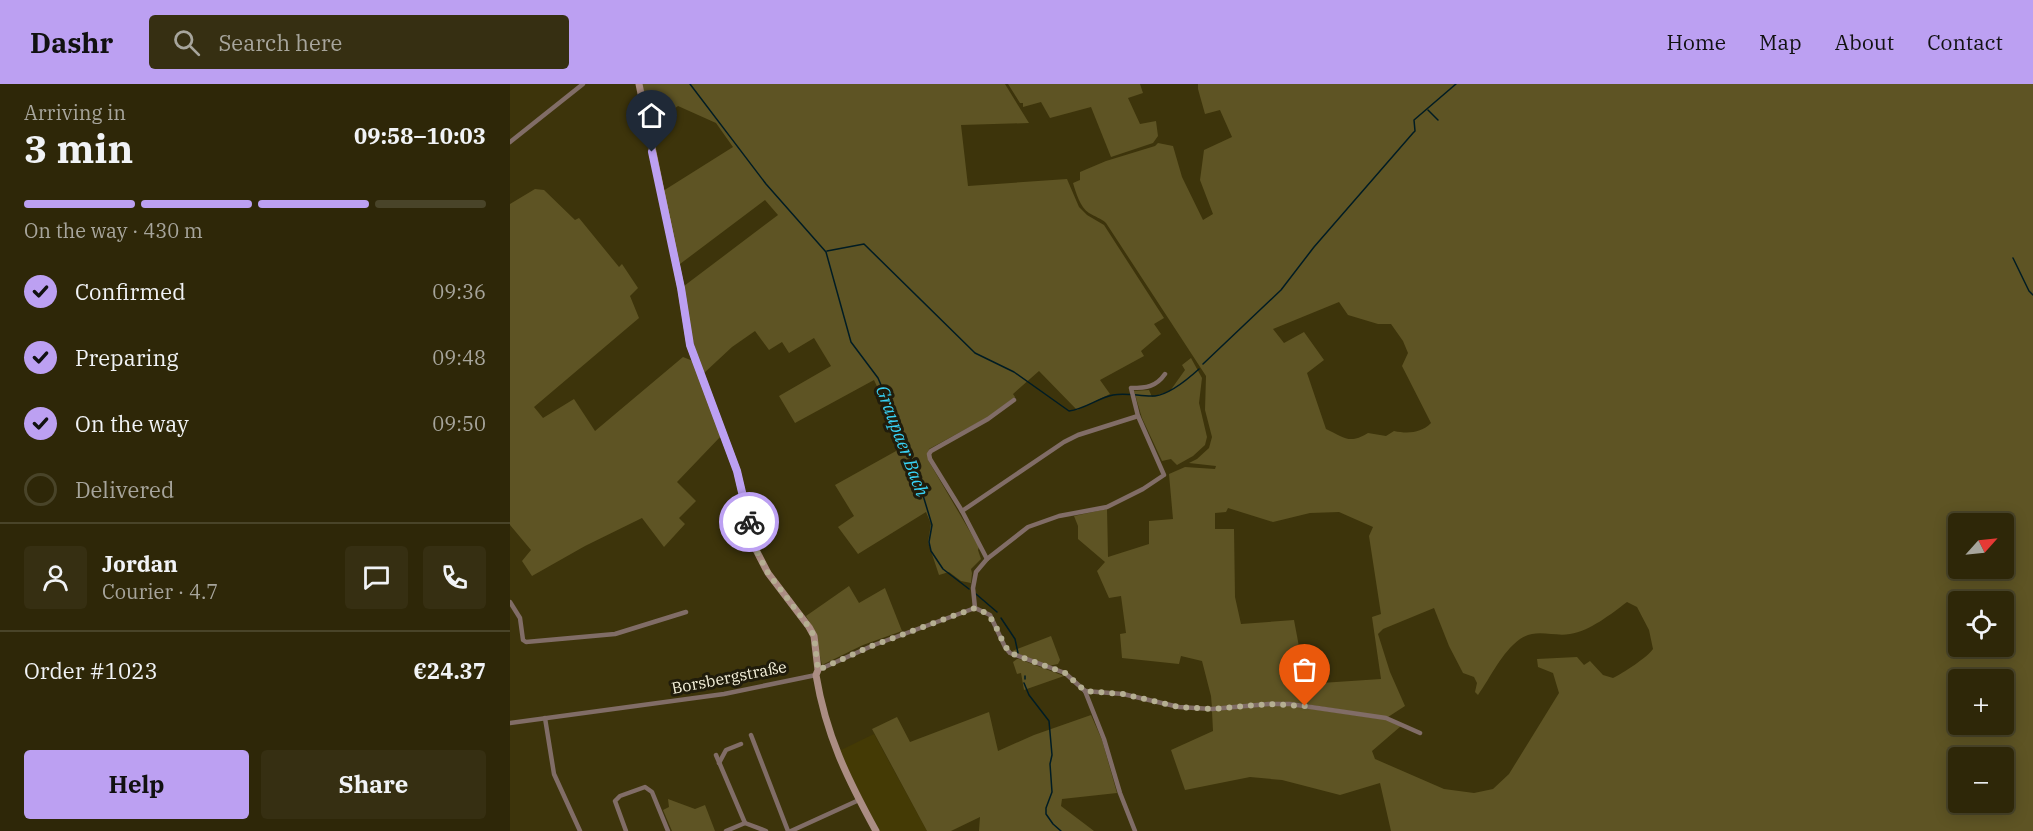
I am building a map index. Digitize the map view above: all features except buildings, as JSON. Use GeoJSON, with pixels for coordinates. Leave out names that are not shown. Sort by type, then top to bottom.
{"type":"FeatureCollection","features":[{"type":"Feature","properties":{"kind":"street"},"geometry":{"type":"LineString","coordinates":[[510,142],[583,84]]}},
{"type":"Feature","properties":{"kind":"street"},"geometry":{"type":"LineString","coordinates":[[639,84],[681,288],[690,345],[737,471],[755,548],[768,573],[814,636],[820,704],[828,730],[859,800],[876,831]]}},
{"type":"Feature","properties":{"kind":"street"},"geometry":{"type":"LineString","coordinates":[[1135,831],[1085,691],[1065,673],[1010,653],[1005,648],[990,615],[975,608],[973,581],[976,572],[987,559],[1037,523],[1059,516],[1107,507],[1135,494],[1164,475],[1138,416],[1131,388],[1149,388],[1159,382],[1165,374]]}},
{"type":"Feature","properties":{"kind":"street"},"geometry":{"type":"LineString","coordinates":[[987,559],[929,454],[988,419],[1014,400]]}},
{"type":"Feature","properties":{"kind":"street"},"geometry":{"type":"LineString","coordinates":[[962,511],[1064,442],[1078,435],[1138,416]]}},
{"type":"Feature","properties":{"kind":"street"},"geometry":{"type":"LineString","coordinates":[[510,602],[520,618],[523,640],[526,642],[580,639],[615,634],[686,612]]}},
{"type":"Feature","properties":{"kind":"street","name":"Borsbergstraße"},"geometry":{"type":"LineString","coordinates":[[510,723],[714,696],[817,673],[884,641],[975,608]]}},
{"type":"Feature","properties":{"kind":"street"},"geometry":{"type":"LineString","coordinates":[[1085,691],[1123,694],[1179,707],[1212,709],[1290,704],[1386,718],[1420,733]]}},
{"type":"Feature","properties":{"kind":"street"},"geometry":{"type":"LineString","coordinates":[[545,718],[554,774],[580,831]]}},
{"type":"Feature","properties":{"kind":"street"},"geometry":{"type":"LineString","coordinates":[[751,735],[790,831],[859,800]]}},
{"type":"Feature","properties":{"kind":"street"},"geometry":{"type":"LineString","coordinates":[[719,764],[726,750],[741,744]]}},
{"type":"Feature","properties":{"kind":"street"},"geometry":{"type":"LineString","coordinates":[[716,755],[745,823]]}},
{"type":"Feature","properties":{"kind":"street"},"geometry":{"type":"LineString","coordinates":[[627,831],[615,801],[620,796],[645,787],[652,792],[668,831]]}},
{"type":"Feature","properties":{"kind":"street"},"geometry":{"type":"LineString","coordinates":[[726,831],[745,823],[766,831]]}},
{"type":"Feature","properties":{"kind":"shaded area"},"geometry":{"type":"Polygon","coordinates":[[[642,84],[1005,84],[1029,123],[961,125],[968,186],[1067,179],[1079,207],[1087,215],[1104,225],[1164,318],[1154,324],[1161,334],[1141,351],[1144,356],[1100,380],[1110,394],[1077,410],[1039,371],[1013,394],[1015,397],[988,417],[929,449],[928,460],[979,547],[981,559],[971,569],[971,583],[961,581],[949,572],[939,575],[928,542],[931,524],[926,512],[858,554],[838,527],[854,516],[835,485],[905,446],[874,380],[795,423],[779,396],[831,366],[814,338],[789,353],[782,342],[769,350],[755,331],[732,347],[703,374],[693,341],[684,286],[778,215],[765,200],[680,264],[663,191],[733,147],[716,123],[678,106],[650,126],[642,84]]]}},
{"type":"Feature","properties":{"kind":"shaded area"},"geometry":{"type":"Polygon","coordinates":[[[1008,84],[1140,84],[1143,93],[1128,98],[1140,124],[1156,121],[1158,136],[1153,143],[1111,157],[1091,107],[1050,118],[1041,102],[1023,107],[1023,103],[1020,103],[1008,84]]]}},
{"type":"Feature","properties":{"kind":"shaded area"},"geometry":{"type":"Polygon","coordinates":[[[1198,84],[2033,84],[2033,831],[1391,831],[1380,783],[1340,795],[1282,780],[1250,777],[1185,790],[1171,750],[1213,731],[1212,711],[1269,706],[1291,706],[1388,720],[1401,726],[1372,751],[1375,759],[1444,789],[1474,793],[1493,789],[1509,774],[1559,693],[1553,673],[1538,667],[1537,659],[1577,657],[1584,665],[1590,661],[1603,675],[1613,678],[1629,669],[1653,649],[1649,630],[1637,607],[1627,602],[1600,621],[1578,632],[1564,635],[1538,633],[1520,639],[1502,658],[1478,695],[1475,692],[1477,683],[1474,677],[1463,673],[1434,608],[1383,629],[1378,634],[1390,672],[1405,706],[1388,717],[1292,702],[1212,708],[1202,661],[1181,656],[1179,664],[1122,658],[1120,634],[1126,633],[1121,596],[1109,598],[1097,571],[1105,562],[1078,539],[1078,526],[1074,516],[1107,509],[1108,557],[1149,544],[1149,521],[1173,519],[1169,474],[1185,467],[1215,469],[1216,466],[1189,463],[1209,448],[1212,437],[1205,410],[1206,376],[1106,223],[1083,207],[1073,183],[1080,180],[1080,172],[1106,161],[1155,146],[1158,143],[1173,146],[1182,177],[1203,220],[1213,214],[1200,180],[1204,150],[1232,137],[1220,110],[1205,114],[1198,84]],[[1339,302],[1273,329],[1284,343],[1304,332],[1324,360],[1307,373],[1326,429],[1342,437],[1356,439],[1368,433],[1386,436],[1394,431],[1414,432],[1423,429],[1431,423],[1402,366],[1408,353],[1403,341],[1391,324],[1378,324],[1348,315],[1339,302]],[[1228,508],[1226,512],[1215,513],[1215,529],[1234,529],[1235,597],[1241,624],[1294,620],[1306,684],[1381,679],[1372,617],[1381,614],[1369,536],[1373,527],[1339,512],[1310,513],[1273,522],[1228,508]]]}},
{"type":"Feature","properties":{"kind":"shaded area"},"geometry":{"type":"Polygon","coordinates":[[[535,189],[544,190],[575,220],[579,218],[619,267],[622,264],[638,288],[630,296],[639,318],[534,407],[543,418],[574,399],[595,431],[683,357],[693,361],[721,436],[677,482],[696,501],[679,518],[685,524],[664,547],[642,518],[585,546],[532,576],[522,561],[531,550],[510,525],[510,204],[535,189]]]}},
{"type":"Feature","properties":{"kind":"shaded area"},"geometry":{"type":"Polygon","coordinates":[[[1191,358],[1202,378],[1199,403],[1207,437],[1205,445],[1193,456],[1177,465],[1171,459],[1162,461],[1142,418],[1134,391],[1149,390],[1152,397],[1170,391],[1185,370],[1182,365],[1191,358]]]}},
{"type":"Feature","properties":{"kind":"shaded area"},"geometry":{"type":"Polygon","coordinates":[[[849,586],[859,603],[885,588],[902,631],[863,645],[822,665],[814,630],[806,616],[849,586]]]}},
{"type":"Feature","properties":{"kind":"shaded area"},"geometry":{"type":"Polygon","coordinates":[[[1051,636],[1060,660],[1058,664],[1048,666],[1012,651],[1051,636]]]}},
{"type":"Feature","properties":{"kind":"shaded area"},"geometry":{"type":"Polygon","coordinates":[[[1017,659],[1064,676],[1024,690],[1021,673],[1017,674],[1013,662],[1017,659]]]}},
{"type":"Feature","properties":{"kind":"shaded area"},"geometry":{"type":"Polygon","coordinates":[[[989,712],[998,751],[1034,735],[1091,715],[1102,740],[1117,793],[1062,799],[1061,806],[1094,831],[979,831],[980,817],[951,831],[927,831],[872,729],[897,717],[910,742],[989,712]]]}},
{"type":"Feature","properties":{"kind":"shaded area"},"geometry":{"type":"Polygon","coordinates":[[[874,734],[927,831],[879,831],[839,751],[874,734]]]}},
{"type":"Feature","properties":{"kind":"shaded area"},"geometry":{"type":"Polygon","coordinates":[[[668,799],[695,809],[705,805],[715,831],[672,831],[663,810],[669,807],[668,799]]]}},
{"type":"Feature","properties":{"kind":"waterway","name":"Graupaer Bach"},"geometry":{"type":"LineString","coordinates":[[690,84],[766,184],[826,252],[851,342],[878,378],[905,441],[932,525],[929,542],[931,551],[943,569],[969,589]]}},
{"type":"Feature","properties":{"kind":"waterway"},"geometry":{"type":"LineString","coordinates":[[1203,364],[1281,290],[1314,247],[1415,131],[1414,120],[1456,84]]}},
{"type":"Feature","properties":{"kind":"waterway"},"geometry":{"type":"LineString","coordinates":[[1428,110],[1438,120]]}},
{"type":"Feature","properties":{"kind":"waterway"},"geometry":{"type":"LineString","coordinates":[[827,251],[864,244],[975,353],[1014,372],[1069,411],[1113,395],[1161,395],[1178,386],[1199,369]]}},
{"type":"Feature","properties":{"kind":"waterway"},"geometry":{"type":"LineString","coordinates":[[2013,258],[2033,295]]}},
{"type":"Feature","properties":{"kind":"waterway","name":"Graupaer Bach"},"geometry":{"type":"LineString","coordinates":[[976,594],[997,612]]}},
{"type":"Feature","properties":{"kind":"waterway","name":"Graupaer Bach"},"geometry":{"type":"LineString","coordinates":[[1001,618],[1015,639],[1018,653]]}},
{"type":"Feature","properties":{"kind":"waterway","name":"Graupaer Bach"},"geometry":{"type":"LineString","coordinates":[[1024,683],[1029,695],[1049,721],[1052,792],[1046,814],[1061,831]]}},
{"type":"Feature","properties":{"kind":"way so far"},"geometry":{"type":"LineString","coordinates":[[749,522],[755,548],[768,573],[814,636],[818,670],[874,645],[975,608],[990,615],[1005,648],[1010,653],[1065,673],[1085,691],[1123,694],[1179,707],[1212,709],[1269,704],[1305,706]]}},
{"type":"Feature","properties":{"kind":"route"},"geometry":{"type":"LineString","coordinates":[[652,152],[681,288],[690,345],[737,471],[749,522]]}}]}
